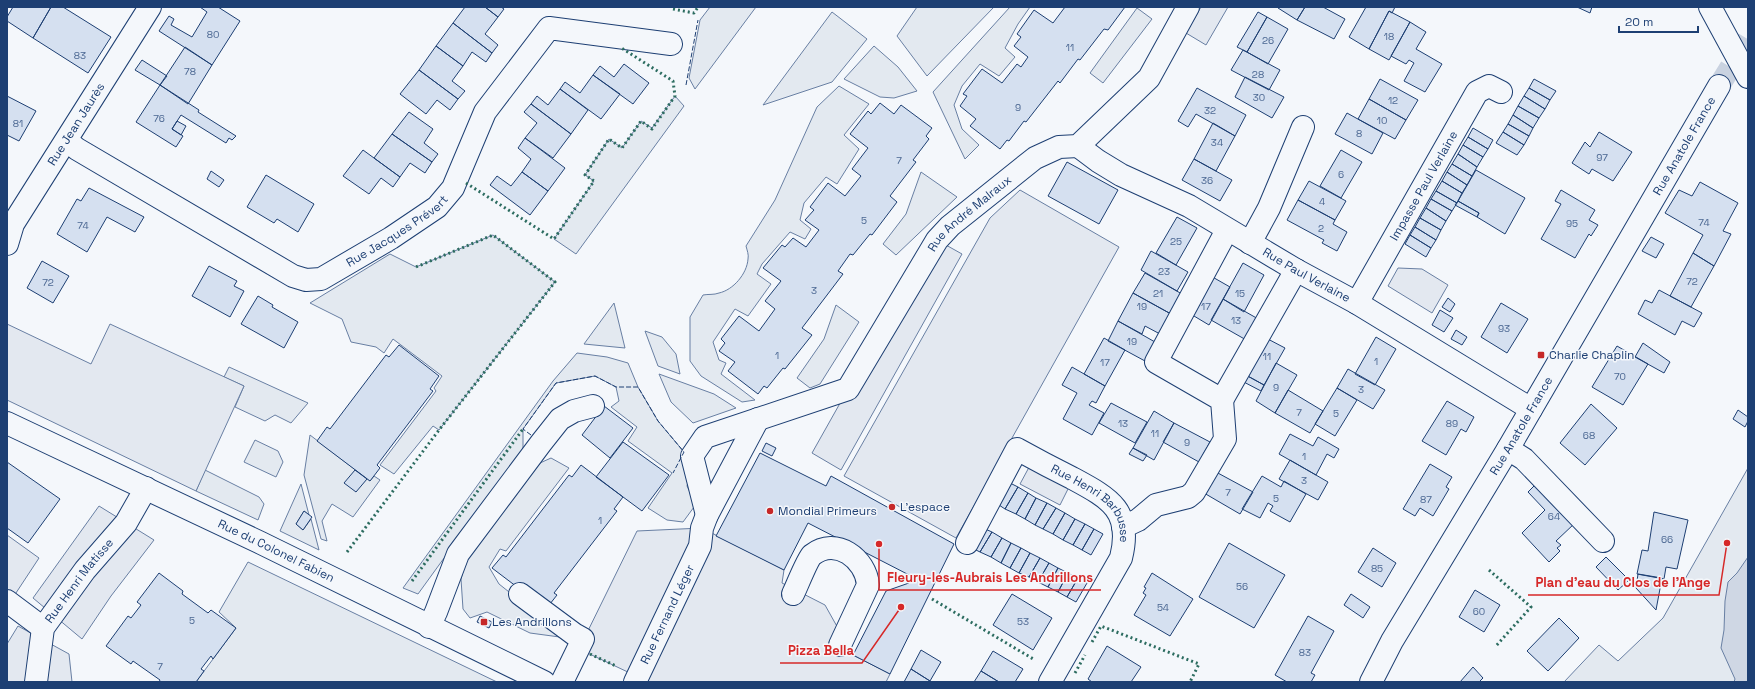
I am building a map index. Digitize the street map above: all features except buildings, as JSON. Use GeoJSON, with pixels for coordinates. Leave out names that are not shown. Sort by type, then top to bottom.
{"type":"FeatureCollection","features":[{"type":"Feature","properties":{"kind":"street","name":"Rue Jean Jaurès"},"geometry":{"type":"LineString","coordinates":[[7,244],[13,224],[150,7]]}},
{"type":"Feature","properties":{"kind":"street"},"geometry":{"type":"LineString","coordinates":[[1078,146],[1149,78],[1188,7]]}},
{"type":"Feature","properties":{"kind":"street"},"geometry":{"type":"LineString","coordinates":[[1710,7],[1748,77]]}},
{"type":"Feature","properties":{"kind":"street","name":"Rue Jacques Prévert"},"geometry":{"type":"LineString","coordinates":[[67,140],[77,149],[293,276],[306,280],[321,279],[391,238],[437,207],[453,188],[485,112],[549,28],[671,44]]}},
{"type":"Feature","properties":{"kind":"street","name":"Impasse Paul Verlaine"},"geometry":{"type":"LineString","coordinates":[[1357,303],[1477,92],[1489,86],[1501,92]]}},
{"type":"Feature","properties":{"kind":"street","name":"Rue Anatole France"},"geometry":{"type":"LineString","coordinates":[[1371,682],[1392,641],[1508,449],[1719,86]]}},
{"type":"Feature","properties":{"kind":"street"},"geometry":{"type":"LineString","coordinates":[[1250,243],[1269,208],[1303,127]]}},
{"type":"Feature","properties":{"kind":"street","name":"Rue Paul Verlaine"},"geometry":{"type":"LineString","coordinates":[[1078,146],[1098,161],[1121,174],[1189,206],[1296,270],[1357,303],[1531,409]]}},
{"type":"Feature","properties":{"kind":"street","name":"Rue André Malraux"},"geometry":{"type":"LineString","coordinates":[[707,515],[692,456],[705,437],[848,389],[937,240],[950,226],[1035,158],[1059,147],[1078,146]]}},
{"type":"Feature","properties":{"kind":"street"},"geometry":{"type":"LineString","coordinates":[[1222,400],[1156,362],[1227,230]]}},
{"type":"Feature","properties":{"kind":"street"},"geometry":{"type":"LineString","coordinates":[[1123,527],[1138,520],[1156,505],[1188,497],[1194,492],[1225,439],[1222,400],[1296,270]]}},
{"type":"Feature","properties":{"kind":"street"},"geometry":{"type":"LineString","coordinates":[[429,627],[458,554],[560,420],[574,411],[593,406]]}},
{"type":"Feature","properties":{"kind":"street"},"geometry":{"type":"LineString","coordinates":[[707,515],[758,419]]}},
{"type":"Feature","properties":{"kind":"street","name":"Rue du Colonel Fabien"},"geometry":{"type":"LineString","coordinates":[[7,423],[146,488],[544,682]]}},
{"type":"Feature","properties":{"kind":"street","name":"Rue Henri Barbusse"},"geometry":{"type":"LineString","coordinates":[[967,543],[1017,449],[1095,490],[1114,507],[1123,527],[1125,539],[1121,558],[1050,682]]}},
{"type":"Feature","properties":{"kind":"street"},"geometry":{"type":"LineString","coordinates":[[1508,449],[1524,459],[1603,541]]}},
{"type":"Feature","properties":{"kind":"street","name":"Rue Henri Matisse"},"geometry":{"type":"LineString","coordinates":[[36,682],[43,628],[86,570],[126,523],[146,488]]}},
{"type":"Feature","properties":{"kind":"street","name":"Rue Fernand Léger"},"geometry":{"type":"LineString","coordinates":[[635,682],[700,546],[702,528],[707,515]]}},
{"type":"Feature","properties":{"kind":"street"},"geometry":{"type":"LineString","coordinates":[[793,594],[811,556],[822,549],[836,548],[851,554],[861,564],[867,576],[868,585],[840,645]]}},
{"type":"Feature","properties":{"kind":"street"},"geometry":{"type":"LineString","coordinates":[[520,594],[583,639],[562,682]]}},
{"type":"Feature","properties":{"kind":"street"},"geometry":{"type":"LineString","coordinates":[[7,601],[43,628]]}},
{"type":"Feature","properties":{"kind":"shaded area"},"geometry":{"type":"Polygon","coordinates":[[[710,7],[756,7],[695,89],[689,78],[700,20],[710,7]]]}},
{"type":"Feature","properties":{"kind":"shaded area"},"geometry":{"type":"Polygon","coordinates":[[[917,7],[994,7],[927,76],[897,36],[917,7]]]}},
{"type":"Feature","properties":{"kind":"shaded area"},"geometry":{"type":"Polygon","coordinates":[[[1010,7],[1030,7],[1018,24],[1005,48],[1015,57],[999,76],[980,64],[962,86],[954,105],[962,129],[979,145],[965,159],[933,92],[1010,7]]]}},
{"type":"Feature","properties":{"kind":"shaded area"},"geometry":{"type":"Polygon","coordinates":[[[1201,7],[1228,7],[1206,45],[1186,33],[1201,7]]]}},
{"type":"Feature","properties":{"kind":"shaded area"},"geometry":{"type":"Polygon","coordinates":[[[1137,8],[1152,19],[1103,83],[1090,73],[1137,8]]]}},
{"type":"Feature","properties":{"kind":"shaded area"},"geometry":{"type":"Polygon","coordinates":[[[832,12],[867,39],[832,82],[763,105],[832,12]]]}},
{"type":"Feature","properties":{"kind":"shaded area"},"geometry":{"type":"Polygon","coordinates":[[[874,46],[898,67],[917,91],[894,98],[880,97],[844,79],[874,46]]]}},
{"type":"Feature","properties":{"kind":"shaded area"},"geometry":{"type":"Polygon","coordinates":[[[839,86],[869,104],[844,135],[859,149],[837,184],[826,177],[804,203],[800,220],[811,229],[805,239],[790,232],[762,264],[757,274],[771,284],[748,316],[735,309],[713,342],[719,360],[726,363],[721,374],[755,400],[742,402],[701,376],[690,361],[690,317],[703,295],[715,294],[729,289],[742,276],[747,265],[748,252],[746,246],[775,200],[817,107],[839,86]]]}},
{"type":"Feature","properties":{"kind":"shaded area"},"geometry":{"type":"Polygon","coordinates":[[[675,96],[684,106],[576,254],[554,239],[594,181],[585,175],[609,139],[622,148],[641,121],[652,128],[675,96]]]}},
{"type":"Feature","properties":{"kind":"shaded area"},"geometry":{"type":"Polygon","coordinates":[[[921,172],[957,197],[896,255],[883,244],[906,214],[921,172]]]}},
{"type":"Feature","properties":{"kind":"shaded area"},"geometry":{"type":"Polygon","coordinates":[[[1020,190],[1119,247],[956,538],[844,476],[990,218],[1020,190]]]}},
{"type":"Feature","properties":{"kind":"shaded area"},"geometry":{"type":"Polygon","coordinates":[[[493,235],[555,282],[439,430],[433,426],[394,474],[380,465],[436,391],[434,388],[442,376],[393,339],[384,353],[376,347],[351,342],[342,319],[310,303],[390,254],[416,267],[493,235]]]}},
{"type":"Feature","properties":{"kind":"shaded area"},"geometry":{"type":"Polygon","coordinates":[[[937,240],[962,254],[841,470],[812,453],[848,389],[937,240]]]}},
{"type":"Feature","properties":{"kind":"shaded area"},"geometry":{"type":"Polygon","coordinates":[[[1398,268],[1422,269],[1448,285],[1432,313],[1388,286],[1398,268]]]}},
{"type":"Feature","properties":{"kind":"shaded area"},"geometry":{"type":"Polygon","coordinates":[[[614,303],[625,348],[584,344],[614,303]]]}},
{"type":"Feature","properties":{"kind":"shaded area"},"geometry":{"type":"Polygon","coordinates":[[[836,305],[859,322],[820,384],[810,388],[797,378],[824,339],[836,305]]]}},
{"type":"Feature","properties":{"kind":"shaded area"},"geometry":{"type":"Polygon","coordinates":[[[7,324],[91,364],[110,324],[244,386],[196,491],[7,400],[7,324]]]}},
{"type":"Feature","properties":{"kind":"shaded area"},"geometry":{"type":"Polygon","coordinates":[[[645,331],[662,337],[676,354],[680,374],[658,366],[645,331]]]}},
{"type":"Feature","properties":{"kind":"shaded area"},"geometry":{"type":"Polygon","coordinates":[[[577,353],[607,357],[628,363],[638,387],[658,421],[684,452],[690,474],[687,486],[692,496],[694,507],[683,522],[667,520],[648,508],[672,473],[628,441],[637,427],[611,407],[619,401],[616,387],[595,376],[556,383],[523,429],[523,449],[418,594],[403,588],[553,381],[577,353]]]}},
{"type":"Feature","properties":{"kind":"shaded area"},"geometry":{"type":"Polygon","coordinates":[[[229,367],[308,403],[291,423],[275,415],[265,421],[235,407],[244,386],[224,377],[229,367]]]}},
{"type":"Feature","properties":{"kind":"shaded area"},"geometry":{"type":"Polygon","coordinates":[[[659,374],[714,394],[736,408],[693,423],[671,402],[659,374]]]}},
{"type":"Feature","properties":{"kind":"shaded area"},"geometry":{"type":"Polygon","coordinates":[[[310,435],[370,481],[374,476],[380,480],[353,517],[332,504],[322,521],[327,541],[321,539],[304,475],[310,435]]]}},
{"type":"Feature","properties":{"kind":"shaded area"},"geometry":{"type":"Polygon","coordinates":[[[255,440],[278,451],[283,462],[276,477],[244,462],[255,440]]]}},
{"type":"Feature","properties":{"kind":"shaded area"},"geometry":{"type":"Polygon","coordinates":[[[551,458],[569,468],[506,551],[500,549],[489,567],[499,584],[567,638],[530,633],[487,612],[470,618],[463,609],[461,579],[468,553],[540,463],[551,458]]]}},
{"type":"Feature","properties":{"kind":"shaded area"},"geometry":{"type":"Polygon","coordinates":[[[1034,458],[1073,479],[1060,505],[1020,484],[1034,458]]]}},
{"type":"Feature","properties":{"kind":"shaded area"},"geometry":{"type":"Polygon","coordinates":[[[1748,468],[1748,682],[1564,682],[1599,645],[1618,661],[1663,618],[1748,468]]]}},
{"type":"Feature","properties":{"kind":"shaded area"},"geometry":{"type":"Polygon","coordinates":[[[205,470],[259,497],[264,504],[258,520],[196,491],[205,470]]]}},
{"type":"Feature","properties":{"kind":"shaded area"},"geometry":{"type":"Polygon","coordinates":[[[301,484],[309,515],[304,511],[296,524],[303,530],[311,519],[319,550],[280,531],[301,484]]]}},
{"type":"Feature","properties":{"kind":"shaded area"},"geometry":{"type":"Polygon","coordinates":[[[99,506],[154,540],[111,596],[82,639],[33,598],[99,506]]]}},
{"type":"Feature","properties":{"kind":"shaded area"},"geometry":{"type":"Polygon","coordinates":[[[702,528],[784,570],[782,583],[825,605],[853,655],[890,674],[886,682],[649,682],[579,649],[637,531],[702,528]]]}},
{"type":"Feature","properties":{"kind":"shaded area"},"geometry":{"type":"Polygon","coordinates":[[[7,535],[39,558],[12,599],[7,595],[7,535]]]}},
{"type":"Feature","properties":{"kind":"shaded area"},"geometry":{"type":"Polygon","coordinates":[[[1748,557],[1748,682],[1734,682],[1735,679],[1721,648],[1724,630],[1725,601],[1728,582],[1737,573],[1748,557]]]}},
{"type":"Feature","properties":{"kind":"shaded area"},"geometry":{"type":"Polygon","coordinates":[[[248,562],[497,682],[196,682],[236,628],[219,612],[248,562]]]}},
{"type":"Feature","properties":{"kind":"shaded area"},"geometry":{"type":"Polygon","coordinates":[[[18,626],[69,654],[72,682],[7,682],[7,644],[18,626]]]}},
{"type":"Feature","properties":{"kind":"tunnel"},"geometry":{"type":"LineString","coordinates":[[1719,86],[1748,39]]}},
{"type":"Feature","properties":{"kind":"hedge"},"geometry":{"type":"LineString","coordinates":[[673,9],[694,13],[698,7]]}},
{"type":"Feature","properties":{"kind":"hedge"},"geometry":{"type":"LineString","coordinates":[[466,183],[554,239],[594,181],[585,175],[609,139],[622,148],[641,121],[652,129],[675,96],[673,81],[620,47]]}},
{"type":"Feature","properties":{"kind":"hedge"},"geometry":{"type":"LineString","coordinates":[[347,552],[439,430],[555,282],[493,235],[416,267]]}},
{"type":"Feature","properties":{"kind":"hedge"},"geometry":{"type":"LineString","coordinates":[[412,581],[523,429]]}},
{"type":"Feature","properties":{"kind":"hedge"},"geometry":{"type":"LineString","coordinates":[[1489,570],[1531,607],[1495,647]]}},
{"type":"Feature","properties":{"kind":"hedge"},"geometry":{"type":"LineString","coordinates":[[932,599],[1035,660]]}},
{"type":"Feature","properties":{"kind":"hedge"},"geometry":{"type":"LineString","coordinates":[[1092,642],[1101,626],[1199,664],[1190,682]]}},
{"type":"Feature","properties":{"kind":"hedge"},"geometry":{"type":"LineString","coordinates":[[590,654],[616,666]]}},
{"type":"Feature","properties":{"kind":"hedge"},"geometry":{"type":"LineString","coordinates":[[1075,673],[1085,655]]}},
{"type":"Feature","properties":{"kind":"fence"},"geometry":{"type":"LineString","coordinates":[[686,85],[698,20]]}},
{"type":"Feature","properties":{"kind":"fence"},"geometry":{"type":"LineString","coordinates":[[531,435],[523,429],[556,383],[595,376],[616,387],[638,387],[658,421],[684,452],[673,473]]}},
{"type":"Feature","properties":{"kind":"place","name":"Charlie Chaplin"},"geometry":{"type":"Point","coordinates":[1541,355]}},
{"type":"Feature","properties":{"kind":"place","name":"L’espace"},"geometry":{"type":"Point","coordinates":[892,507]}},
{"type":"Feature","properties":{"kind":"place","name":"Mondial Primeurs"},"geometry":{"type":"Point","coordinates":[770,511]}},
{"type":"Feature","properties":{"kind":"place","name":"Plan d'eau du Clos de l'Ange"},"geometry":{"type":"Point","coordinates":[1727,543]}},
{"type":"Feature","properties":{"kind":"place","name":"Fleury-les-Aubrais Les Andrillons"},"geometry":{"type":"Point","coordinates":[879,544]}},
{"type":"Feature","properties":{"kind":"place","name":"Pizza Bella"},"geometry":{"type":"Point","coordinates":[901,607]}},
{"type":"Feature","properties":{"kind":"place","name":"Les Andrillons"},"geometry":{"type":"Point","coordinates":[484,622]}}]}
